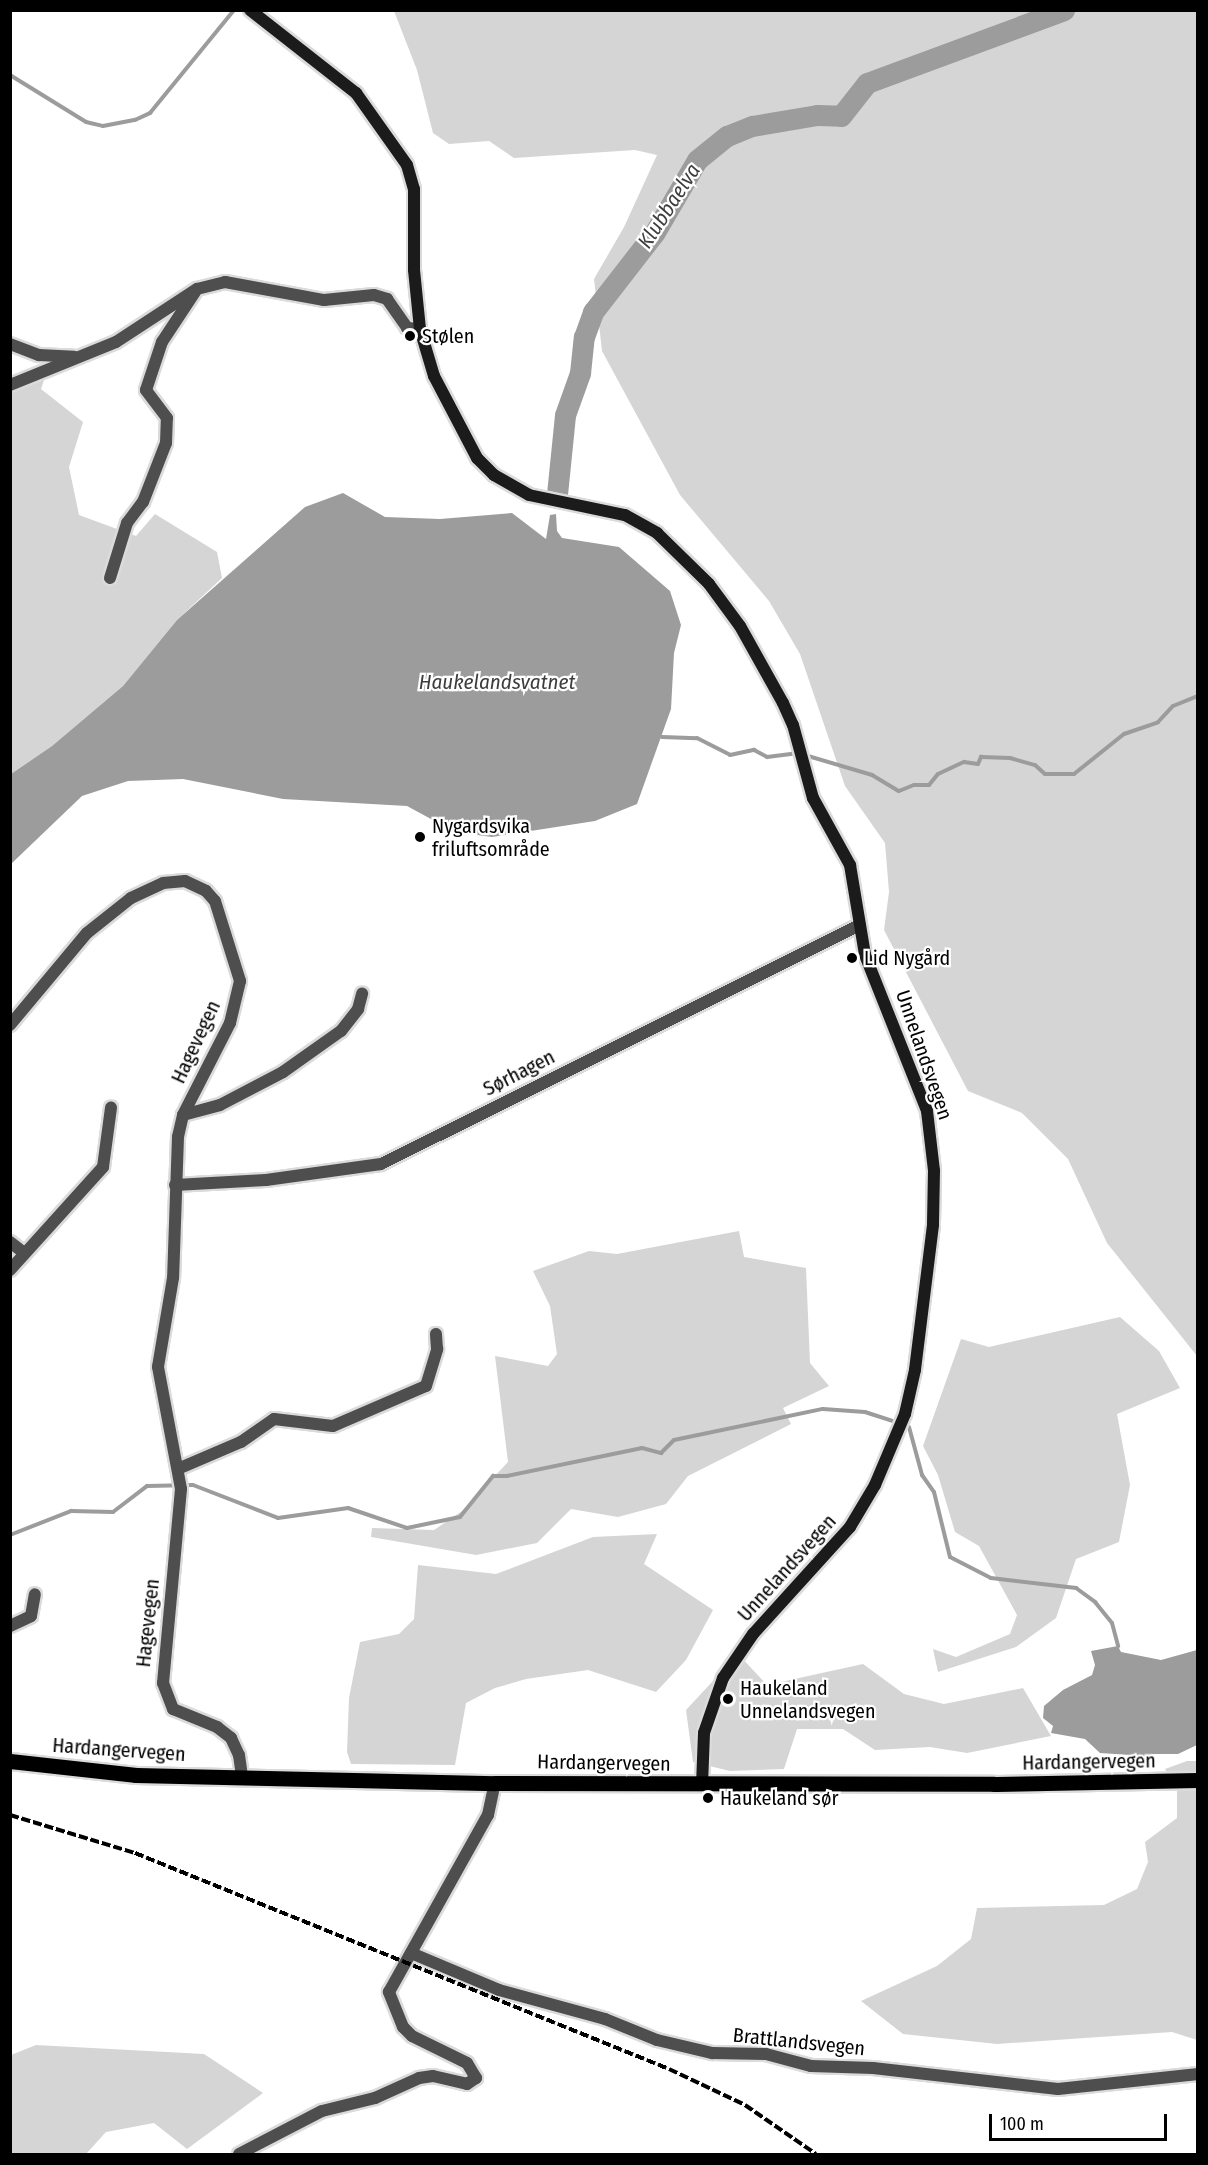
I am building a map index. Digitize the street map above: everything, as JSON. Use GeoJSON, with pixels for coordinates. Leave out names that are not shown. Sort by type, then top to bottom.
{"type":"FeatureCollection","features":[{"type":"Feature","properties":{"kind":"main road","name":"Unnelandsvegen"},"geometry":{"type":"LineString","coordinates":[[250,10],[356,93],[407,165],[414,189],[414,270],[420,329],[434,376],[457,426],[477,458],[494,475],[529,495],[603,510],[640,523],[676,549],[709,584],[740,626],[793,725],[813,798],[843,849],[855,881],[865,955],[914,1075],[932,1136],[933,1225],[911,1395],[875,1485],[850,1527],[753,1634],[723,1678],[704,1733],[702,1785]]}},
{"type":"Feature","properties":{"kind":"main road","name":"Hardangervegen"},"geometry":{"type":"LineString","coordinates":[[10,1761],[108,1773],[495,1783],[702,1785],[1197,1780]]}},
{"type":"Feature","properties":{"kind":"street"},"geometry":{"type":"LineString","coordinates":[[10,385],[116,342],[197,289],[225,282],[324,300],[374,295],[387,299],[407,328],[420,329]]}},
{"type":"Feature","properties":{"kind":"street"},"geometry":{"type":"LineString","coordinates":[[110,578],[127,523],[143,502],[166,443],[167,418],[146,390],[162,342],[197,289]]}},
{"type":"Feature","properties":{"kind":"street"},"geometry":{"type":"LineString","coordinates":[[10,344],[39,355],[78,358]]}},
{"type":"Feature","properties":{"kind":"street","name":"Hagevegen"},"geometry":{"type":"LineString","coordinates":[[10,1025],[63,960],[108,914],[163,883],[196,884],[215,901],[221,912],[240,981],[230,1023],[183,1115],[175,1185],[173,1278],[159,1367],[164,1409],[180,1479],[162,1683],[173,1709],[218,1727],[231,1738],[239,1755],[242,1776]]}},
{"type":"Feature","properties":{"kind":"street","name":"Sørhagen"},"geometry":{"type":"LineString","coordinates":[[175,1185],[266,1180],[370,1167],[394,1159],[860,925]]}},
{"type":"Feature","properties":{"kind":"street"},"geometry":{"type":"LineString","coordinates":[[183,1115],[220,1105],[283,1072],[341,1030],[354,1015],[362,994]]}},
{"type":"Feature","properties":{"kind":"street"},"geometry":{"type":"LineString","coordinates":[[10,1270],[103,1167],[111,1108]]}},
{"type":"Feature","properties":{"kind":"street"},"geometry":{"type":"LineString","coordinates":[[10,1242],[24,1253]]}},
{"type":"Feature","properties":{"kind":"street"},"geometry":{"type":"LineString","coordinates":[[180,1479],[274,1419],[333,1426],[426,1386],[437,1349],[436,1334]]}},
{"type":"Feature","properties":{"kind":"street"},"geometry":{"type":"LineString","coordinates":[[10,1626],[31,1616],[35,1594]]}},
{"type":"Feature","properties":{"kind":"street"},"geometry":{"type":"LineString","coordinates":[[239,2154],[322,2111],[375,2098],[419,2078],[433,2076],[467,2084],[476,2079],[467,2063],[412,2036],[398,2020],[389,1992],[488,1815],[495,1783]]}},
{"type":"Feature","properties":{"kind":"street","name":"Brattlandsvegen"},"geometry":{"type":"LineString","coordinates":[[411,1953],[499,1990],[605,2019],[657,2040],[712,2053],[766,2055],[811,2066],[873,2068],[1058,2089],[1197,2074]]}},
{"type":"Feature","properties":{"kind":"shaded area"},"geometry":{"type":"Polygon","coordinates":[[[394,11],[1197,11],[1197,1356],[1107,1243],[1068,1159],[1022,1113],[968,1091],[884,930],[889,892],[885,843],[845,786],[800,654],[769,601],[680,495],[602,351],[594,279],[624,227],[657,155],[635,150],[514,158],[489,141],[449,144],[433,133],[417,70],[394,11]]]}},
{"type":"Feature","properties":{"kind":"shaded area"},"geometry":{"type":"Polygon","coordinates":[[[49,365],[41,389],[83,422],[69,467],[79,515],[136,536],[155,514],[217,552],[222,578],[177,620],[123,686],[52,746],[11,774],[11,382],[49,365]]]}},
{"type":"Feature","properties":{"kind":"shaded area"},"geometry":{"type":"Polygon","coordinates":[[[739,1231],[744,1257],[806,1268],[810,1363],[829,1386],[783,1408],[791,1424],[688,1476],[666,1504],[618,1517],[571,1509],[537,1543],[476,1555],[371,1537],[372,1528],[434,1530],[462,1511],[508,1462],[495,1356],[548,1366],[557,1354],[550,1306],[533,1271],[589,1251],[617,1254],[739,1231]]]}},
{"type":"Feature","properties":{"kind":"shaded area"},"geometry":{"type":"Polygon","coordinates":[[[1120,1317],[1159,1351],[1180,1388],[1117,1414],[1130,1485],[1119,1542],[1076,1559],[1056,1618],[1016,1647],[938,1672],[933,1649],[956,1657],[1010,1634],[1017,1615],[979,1546],[955,1532],[938,1475],[923,1446],[961,1339],[989,1347],[1120,1317]]]}},
{"type":"Feature","properties":{"kind":"shaded area"},"geometry":{"type":"Polygon","coordinates":[[[657,1534],[644,1564],[713,1610],[686,1660],[656,1692],[588,1670],[526,1679],[495,1688],[466,1703],[455,1765],[351,1764],[347,1752],[349,1698],[360,1642],[399,1634],[414,1619],[418,1565],[496,1574],[593,1537],[657,1534]]]}},
{"type":"Feature","properties":{"kind":"shaded area"},"geometry":{"type":"Polygon","coordinates":[[[738,1654],[767,1685],[863,1664],[904,1694],[944,1704],[1023,1688],[1051,1736],[967,1753],[930,1747],[875,1750],[843,1729],[797,1729],[784,1769],[730,1771],[693,1762],[686,1710],[738,1654]]]}},
{"type":"Feature","properties":{"kind":"shaded area"},"geometry":{"type":"Polygon","coordinates":[[[1187,1761],[1197,1761],[1197,2040],[1172,2032],[997,2044],[903,2034],[861,2001],[937,1966],[971,1939],[977,1908],[1104,1905],[1137,1889],[1148,1862],[1145,1842],[1177,1818],[1177,1791],[1165,1769],[1187,1761]]]}},
{"type":"Feature","properties":{"kind":"shaded area"},"geometry":{"type":"Polygon","coordinates":[[[36,2045],[204,2054],[263,2093],[187,2149],[154,2123],[106,2132],[86,2154],[11,2154],[11,2055],[36,2045]]]}},
{"type":"Feature","properties":{"kind":"water","name":"Haukelandsvatnet"},"geometry":{"type":"Polygon","coordinates":[[[343,493],[385,517],[440,519],[512,513],[546,539],[550,515],[556,514],[557,531],[562,538],[619,547],[670,591],[681,625],[674,653],[671,709],[637,804],[595,821],[492,837],[455,832],[407,806],[283,799],[183,779],[128,781],[82,796],[11,864],[11,774],[52,746],[123,686],[177,620],[305,507],[343,493]]]}},
{"type":"Feature","properties":{"kind":"water"},"geometry":{"type":"Polygon","coordinates":[[[1118,1646],[1121,1652],[1161,1660],[1197,1650],[1197,1745],[1178,1754],[1153,1754],[1135,1759],[1130,1755],[1100,1753],[1085,1739],[1051,1733],[1053,1726],[1043,1718],[1044,1706],[1063,1690],[1092,1675],[1095,1665],[1091,1651],[1118,1646]]]}},
{"type":"Feature","properties":{"kind":"waterway"},"geometry":{"type":"LineString","coordinates":[[10,75],[86,122],[103,126],[135,120],[150,113],[234,10]]}},
{"type":"Feature","properties":{"kind":"waterway","name":"Klubbaelva"},"geometry":{"type":"LineString","coordinates":[[557,494],[565,415],[580,373],[584,337],[593,312],[655,232],[697,160],[727,136],[752,126],[817,115],[841,116],[867,83],[1064,10]]}},
{"type":"Feature","properties":{"kind":"waterway"},"geometry":{"type":"LineString","coordinates":[[808,756],[872,775],[899,791],[914,785],[929,785],[938,774],[964,762],[978,764],[981,757],[1010,758],[1035,765],[1045,774],[1074,774],[1124,734],[1158,722],[1173,706],[1198,696]]}},
{"type":"Feature","properties":{"kind":"waterway"},"geometry":{"type":"LineString","coordinates":[[662,737],[697,738],[730,755],[754,750],[767,757],[793,754]]}},
{"type":"Feature","properties":{"kind":"waterway"},"geometry":{"type":"LineString","coordinates":[[10,1535],[71,1511],[113,1512],[147,1486],[193,1485],[278,1518],[348,1508],[407,1528],[460,1517],[493,1476],[507,1476],[642,1448],[661,1453],[674,1440],[823,1409],[865,1412],[895,1422]]}},
{"type":"Feature","properties":{"kind":"waterway"},"geometry":{"type":"LineString","coordinates":[[909,1427],[922,1475],[934,1492],[950,1557],[991,1578],[1076,1588],[1095,1602],[1112,1623],[1118,1646]]}},
{"type":"Feature","properties":{"kind":"railway"},"geometry":{"type":"LineString","coordinates":[[10,1815],[135,1853],[669,2069],[745,2105],[816,2154]]}},
{"type":"Feature","properties":{"kind":"place","name":"Stølen"},"geometry":{"type":"Point","coordinates":[410,336]}},
{"type":"Feature","properties":{"kind":"place","name":"Nygardsvika friluftsområde"},"geometry":{"type":"Point","coordinates":[420,837]}},
{"type":"Feature","properties":{"kind":"place","name":"Lid Nygård"},"geometry":{"type":"Point","coordinates":[852,958]}},
{"type":"Feature","properties":{"kind":"place","name":"Haukeland Unnelandsvegen"},"geometry":{"type":"Point","coordinates":[728,1699]}},
{"type":"Feature","properties":{"kind":"place","name":"Haukeland sør"},"geometry":{"type":"Point","coordinates":[708,1798]}}]}
